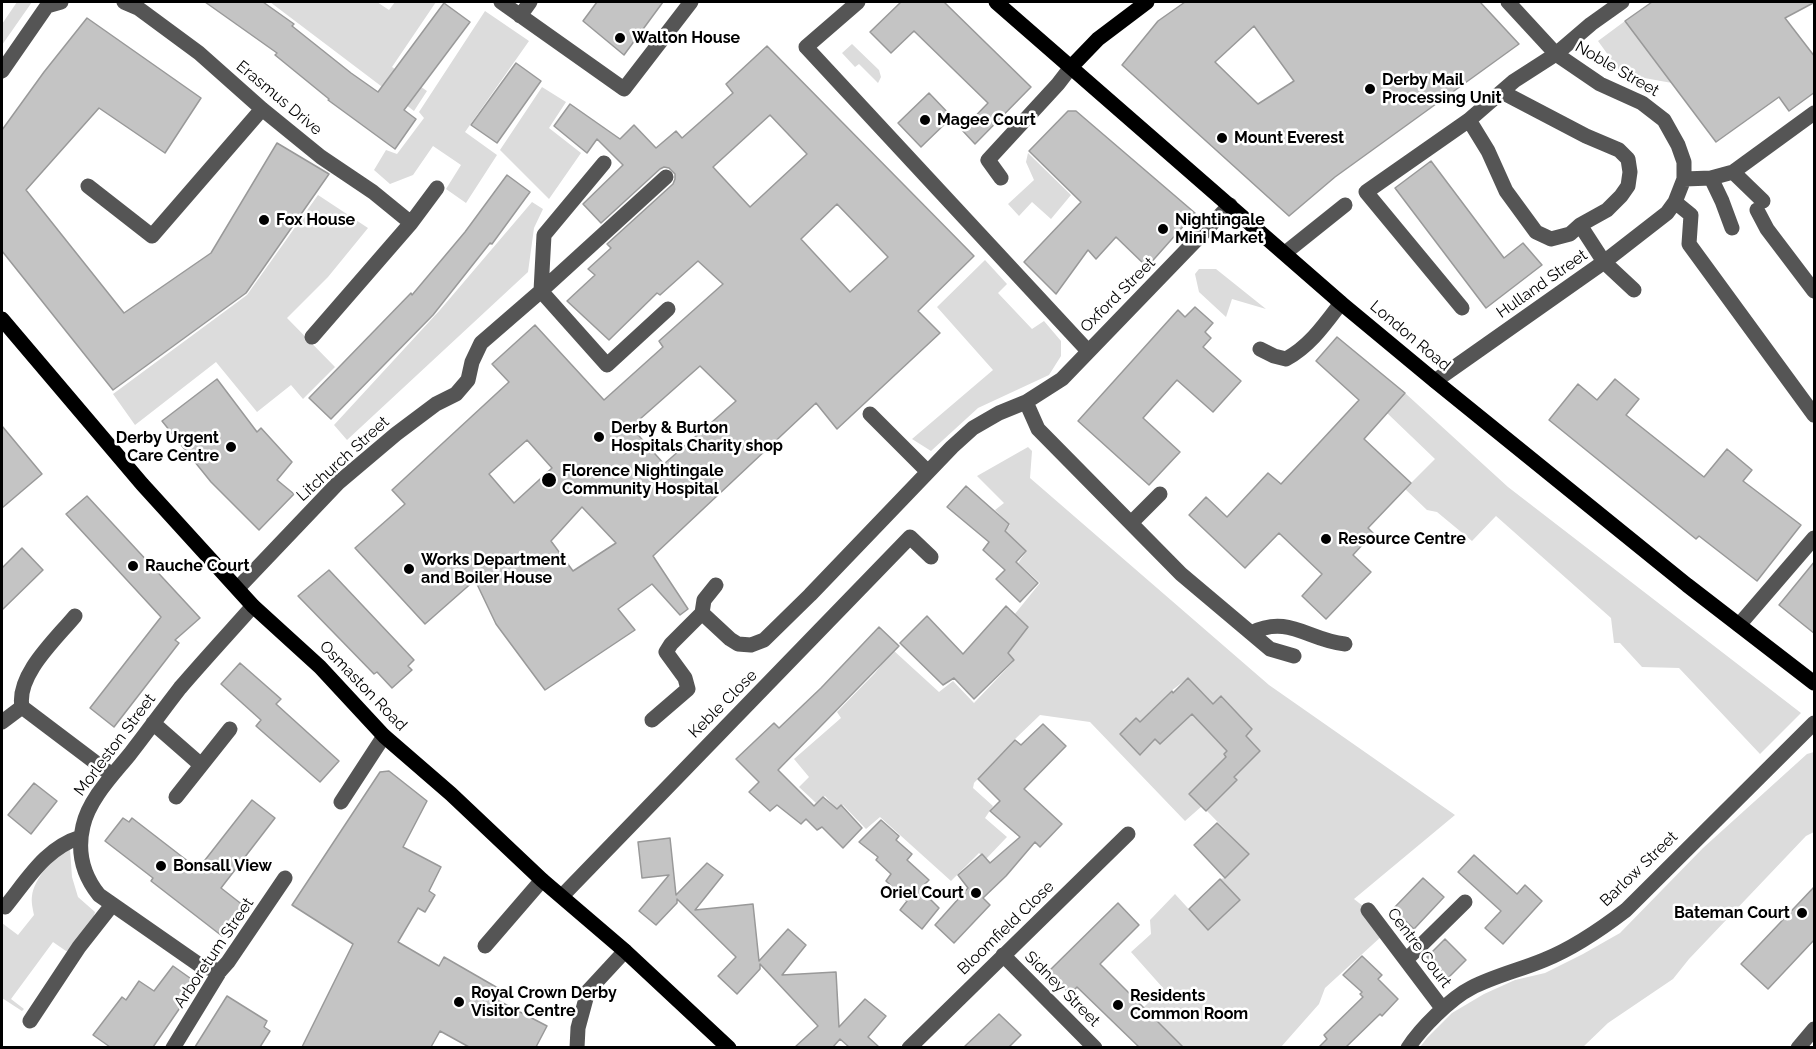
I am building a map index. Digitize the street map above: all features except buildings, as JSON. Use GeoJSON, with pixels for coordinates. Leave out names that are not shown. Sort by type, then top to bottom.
{"type":"FeatureCollection","features":[{"type":"Feature","properties":{"kind":"main road","name":"London Road"},"geometry":{"type":"LineString","coordinates":[[996,2],[1341,303],[1739,626],[1815,683]]}},
{"type":"Feature","properties":{"kind":"main road"},"geometry":{"type":"LineString","coordinates":[[1071,67],[1098,39],[1147,2]]}},
{"type":"Feature","properties":{"kind":"main road","name":"Osmaston Road"},"geometry":{"type":"LineString","coordinates":[[2,319],[142,484],[253,606],[320,667],[384,736],[729,1047]]}},
{"type":"Feature","properties":{"kind":"street"},"geometry":{"type":"LineString","coordinates":[[2,71],[46,6],[61,2]]}},
{"type":"Feature","properties":{"kind":"street","name":"Erasmus Drive"},"geometry":{"type":"LineString","coordinates":[[124,2],[138,8],[199,53],[321,157],[374,192],[411,223]]}},
{"type":"Feature","properties":{"kind":"street"},"geometry":{"type":"LineString","coordinates":[[501,2],[624,89],[691,2]]}},
{"type":"Feature","properties":{"kind":"street"},"geometry":{"type":"LineString","coordinates":[[520,16],[530,2]]}},
{"type":"Feature","properties":{"kind":"street"},"geometry":{"type":"LineString","coordinates":[[858,2],[806,47],[1088,351]]}},
{"type":"Feature","properties":{"kind":"street","name":"Noble Street"},"geometry":{"type":"LineString","coordinates":[[1508,2],[1556,54],[1600,84],[1642,104],[1664,120],[1678,145],[1684,162],[1684,179],[1671,208]]}},
{"type":"Feature","properties":{"kind":"street"},"geometry":{"type":"LineString","coordinates":[[1462,308],[1366,192],[1468,120],[1514,81],[1556,54],[1591,24],[1622,2]]}},
{"type":"Feature","properties":{"kind":"street"},"geometry":{"type":"LineString","coordinates":[[1001,178],[988,160],[1071,67]]}},
{"type":"Feature","properties":{"kind":"street"},"geometry":{"type":"LineString","coordinates":[[1468,120],[1488,151],[1506,191],[1536,232],[1551,239],[1570,234],[1580,225],[1607,210],[1621,196],[1628,186],[1630,172],[1628,159],[1619,150],[1586,136],[1502,92]]}},
{"type":"Feature","properties":{"kind":"street"},"geometry":{"type":"LineString","coordinates":[[88,186],[115,201],[127,225],[152,236],[171,221],[198,172],[262,109]]}},
{"type":"Feature","properties":{"kind":"street"},"geometry":{"type":"LineString","coordinates":[[1684,179],[1711,178],[1733,172],[1815,113]]}},
{"type":"Feature","properties":{"kind":"street"},"geometry":{"type":"LineString","coordinates":[[604,163],[544,235],[541,291],[607,365],[668,309]]}},
{"type":"Feature","properties":{"kind":"street"},"geometry":{"type":"LineString","coordinates":[[1733,172],[1760,206],[1767,229],[1815,291]]}},
{"type":"Feature","properties":{"kind":"street","name":"Litchurch Street"},"geometry":{"type":"LineString","coordinates":[[238,588],[338,483],[404,428],[436,404],[456,394],[468,380],[472,362],[481,343],[666,177]]}},
{"type":"Feature","properties":{"kind":"street"},"geometry":{"type":"LineString","coordinates":[[1711,178],[1732,228]]}},
{"type":"Feature","properties":{"kind":"street"},"geometry":{"type":"LineString","coordinates":[[312,337],[411,223],[437,188]]}},
{"type":"Feature","properties":{"kind":"street","name":"Oxford Street"},"geometry":{"type":"LineString","coordinates":[[702,613],[738,644],[750,645],[764,640],[973,428],[999,413],[1026,402],[1062,380],[1230,205]]}},
{"type":"Feature","properties":{"kind":"street"},"geometry":{"type":"LineString","coordinates":[[1285,253],[1345,205]]}},
{"type":"Feature","properties":{"kind":"street"},"geometry":{"type":"LineString","coordinates":[[1671,208],[1691,214],[1689,244],[1815,415]]}},
{"type":"Feature","properties":{"kind":"street","name":"Hulland Street"},"geometry":{"type":"LineString","coordinates":[[1435,381],[1604,262],[1671,208]]}},
{"type":"Feature","properties":{"kind":"street"},"geometry":{"type":"LineString","coordinates":[[1580,225],[1604,262],[1634,290]]}},
{"type":"Feature","properties":{"kind":"street"},"geometry":{"type":"LineString","coordinates":[[1260,350],[1286,359],[1293,355],[1312,339],[1341,303]]}},
{"type":"Feature","properties":{"kind":"street"},"geometry":{"type":"LineString","coordinates":[[1026,402],[1038,429],[1181,574],[1270,649],[1294,656]]}},
{"type":"Feature","properties":{"kind":"street"},"geometry":{"type":"LineString","coordinates":[[870,414],[928,472]]}},
{"type":"Feature","properties":{"kind":"street"},"geometry":{"type":"LineString","coordinates":[[1131,523],[1160,494]]}},
{"type":"Feature","properties":{"kind":"street","name":"Keble Close"},"geometry":{"type":"LineString","coordinates":[[562,896],[910,537],[931,557]]}},
{"type":"Feature","properties":{"kind":"street"},"geometry":{"type":"LineString","coordinates":[[1739,626],[1815,538]]}},
{"type":"Feature","properties":{"kind":"street"},"geometry":{"type":"LineString","coordinates":[[652,720],[688,689],[685,678],[666,652],[702,613],[704,600],[716,585]]}},
{"type":"Feature","properties":{"kind":"street","name":"Morleston Street"},"geometry":{"type":"LineString","coordinates":[[220,971],[201,966],[99,895],[85,872],[81,853],[81,837],[87,812],[112,775],[181,687],[253,606]]}},
{"type":"Feature","properties":{"kind":"street"},"geometry":{"type":"LineString","coordinates":[[75,616],[28,673],[20,697],[22,707],[112,775]]}},
{"type":"Feature","properties":{"kind":"street"},"geometry":{"type":"LineString","coordinates":[[1251,633],[1274,625],[1290,627],[1345,644]]}},
{"type":"Feature","properties":{"kind":"street"},"geometry":{"type":"LineString","coordinates":[[2,722],[22,707]]}},
{"type":"Feature","properties":{"kind":"street"},"geometry":{"type":"LineString","coordinates":[[153,723],[201,765]]}},
{"type":"Feature","properties":{"kind":"street","name":"Barlow Street"},"geometry":{"type":"LineString","coordinates":[[1408,1047],[1442,1008],[1469,988],[1544,960],[1569,948],[1603,928],[1626,910],[1815,723]]}},
{"type":"Feature","properties":{"kind":"street"},"geometry":{"type":"LineString","coordinates":[[176,797],[230,729]]}},
{"type":"Feature","properties":{"kind":"street"},"geometry":{"type":"LineString","coordinates":[[341,802],[384,736]]}},
{"type":"Feature","properties":{"kind":"street","name":"Bloomfield Close"},"geometry":{"type":"LineString","coordinates":[[909,1047],[1128,834]]}},
{"type":"Feature","properties":{"kind":"street"},"geometry":{"type":"LineString","coordinates":[[5,908],[38,865],[53,850],[81,837]]}},
{"type":"Feature","properties":{"kind":"street","name":"Arboretum Street"},"geometry":{"type":"LineString","coordinates":[[173,1047],[220,971],[285,878]]}},
{"type":"Feature","properties":{"kind":"street"},"geometry":{"type":"LineString","coordinates":[[485,946],[542,880]]}},
{"type":"Feature","properties":{"kind":"street"},"geometry":{"type":"LineString","coordinates":[[1406,960],[1465,902]]}},
{"type":"Feature","properties":{"kind":"street"},"geometry":{"type":"LineString","coordinates":[[30,1021],[79,947],[112,905]]}},
{"type":"Feature","properties":{"kind":"street","name":"Centre Court"},"geometry":{"type":"LineString","coordinates":[[1368,910],[1442,1008]]}},
{"type":"Feature","properties":{"kind":"street"},"geometry":{"type":"LineString","coordinates":[[578,1047],[578,1028],[588,991],[625,951]]}},
{"type":"Feature","properties":{"kind":"street","name":"Sidney Street"},"geometry":{"type":"LineString","coordinates":[[1003,955],[1095,1047]]}},
{"type":"Feature","properties":{"kind":"shaded area"},"geometry":{"type":"Polygon","coordinates":[[[17,2],[32,2],[2,45],[2,24],[17,2]]]}},
{"type":"Feature","properties":{"kind":"shaded area"},"geometry":{"type":"Polygon","coordinates":[[[270,2],[377,2],[389,10],[395,2],[436,2],[392,67],[427,91],[414,111],[270,2]]]}},
{"type":"Feature","properties":{"kind":"shaded area"},"geometry":{"type":"Polygon","coordinates":[[[485,11],[529,41],[465,132],[497,155],[466,203],[446,189],[461,165],[433,146],[413,175],[390,184],[374,170],[386,150],[397,154],[424,118],[419,112],[485,11]]]}},
{"type":"Feature","properties":{"kind":"shaded area"},"geometry":{"type":"Polygon","coordinates":[[[1625,21],[1672,83],[1622,74],[1598,41],[1625,21]]]}},
{"type":"Feature","properties":{"kind":"shaded area"},"geometry":{"type":"Polygon","coordinates":[[[852,44],[879,70],[881,77],[878,83],[859,64],[855,67],[842,53],[852,44]]]}},
{"type":"Feature","properties":{"kind":"shaded area"},"geometry":{"type":"Polygon","coordinates":[[[542,87],[566,102],[549,128],[581,153],[549,199],[500,150],[542,87]]]}},
{"type":"Feature","properties":{"kind":"shaded area"},"geometry":{"type":"Polygon","coordinates":[[[1028,153],[1071,195],[1051,219],[1032,202],[1019,216],[1008,204],[1034,180],[1026,162],[1028,153]]]}},
{"type":"Feature","properties":{"kind":"shaded area"},"geometry":{"type":"Polygon","coordinates":[[[318,195],[368,228],[328,277],[287,318],[335,367],[303,399],[291,385],[257,412],[216,362],[135,425],[113,394],[247,295],[318,195]]]}},
{"type":"Feature","properties":{"kind":"shaded area"},"geometry":{"type":"Polygon","coordinates":[[[532,202],[543,209],[534,228],[528,272],[347,440],[334,425],[440,310],[532,202]]]}},
{"type":"Feature","properties":{"kind":"shaded area"},"geometry":{"type":"Polygon","coordinates":[[[985,260],[1007,284],[998,293],[1032,329],[1044,321],[1061,341],[1061,356],[1049,375],[978,408],[931,451],[912,439],[993,370],[937,307],[985,260]]]}},
{"type":"Feature","properties":{"kind":"shaded area"},"geometry":{"type":"Polygon","coordinates":[[[1199,269],[1216,269],[1266,309],[1232,299],[1226,317],[1199,292],[1195,274],[1199,269]]]}},
{"type":"Feature","properties":{"kind":"shaded area"},"geometry":{"type":"Polygon","coordinates":[[[1405,393],[1508,487],[1801,713],[1760,754],[1679,668],[1642,667],[1620,643],[1614,643],[1611,618],[1496,516],[1472,541],[1437,512],[1427,510],[1405,489],[1435,459],[1387,413],[1405,393]]]}},
{"type":"Feature","properties":{"kind":"shaded area"},"geometry":{"type":"Polygon","coordinates":[[[1028,447],[1032,451],[1030,478],[1269,685],[1455,815],[1354,899],[1368,910],[1383,935],[1325,988],[1319,1004],[1281,1047],[1180,1047],[1141,1010],[1163,988],[1131,952],[1151,934],[1150,920],[1175,894],[1208,930],[1239,900],[1220,879],[1225,878],[1249,854],[1207,811],[1237,780],[1232,774],[1246,736],[1251,729],[1222,696],[1210,707],[1208,698],[1188,678],[1171,691],[1140,722],[1136,718],[1120,734],[1141,755],[1155,739],[1160,744],[1192,714],[1220,744],[1230,749],[1224,754],[1226,757],[1190,794],[1202,806],[1185,821],[1090,722],[1040,715],[974,783],[973,788],[993,806],[985,818],[1007,837],[986,859],[979,853],[951,881],[880,817],[866,829],[843,805],[837,809],[825,796],[816,803],[799,787],[809,777],[794,759],[841,718],[837,712],[875,673],[893,650],[939,692],[953,681],[974,703],[1013,662],[1007,654],[1028,627],[1014,615],[1040,583],[1018,563],[1026,552],[1004,531],[1010,525],[995,510],[1004,503],[977,476],[1028,447]]]}},
{"type":"Feature","properties":{"kind":"shaded area"},"geometry":{"type":"Polygon","coordinates":[[[1814,752],[1814,832],[1806,836],[1689,959],[1673,979],[1608,1023],[1583,1047],[1420,1047],[1452,1013],[1484,994],[1515,980],[1545,973],[1620,933],[1703,848],[1807,754],[1814,752]]]}},
{"type":"Feature","properties":{"kind":"shaded area"},"geometry":{"type":"Polygon","coordinates":[[[70,849],[72,877],[78,897],[95,912],[92,923],[72,950],[66,951],[53,942],[11,999],[24,1009],[22,1011],[2,998],[2,923],[18,935],[34,915],[32,896],[41,875],[51,862],[70,849]]]}},
{"type":"Feature","properties":{"kind":"place","name":"Walton House"},"geometry":{"type":"Point","coordinates":[620,38]}},
{"type":"Feature","properties":{"kind":"place","name":"Derby Mail Processing Unit"},"geometry":{"type":"Point","coordinates":[1370,89]}},
{"type":"Feature","properties":{"kind":"place","name":"Magee Court"},"geometry":{"type":"Point","coordinates":[925,120]}},
{"type":"Feature","properties":{"kind":"place","name":"Mount Everest"},"geometry":{"type":"Point","coordinates":[1222,138]}},
{"type":"Feature","properties":{"kind":"place","name":"Fox House"},"geometry":{"type":"Point","coordinates":[264,220]}},
{"type":"Feature","properties":{"kind":"place","name":"Nightingale Mini Market"},"geometry":{"type":"Point","coordinates":[1163,229]}},
{"type":"Feature","properties":{"kind":"place","name":"Derby & Burton Hospitals Charity shop"},"geometry":{"type":"Point","coordinates":[599,437]}},
{"type":"Feature","properties":{"kind":"place","name":"Derby Urgent Care Centre"},"geometry":{"type":"Point","coordinates":[231,447]}},
{"type":"Feature","properties":{"kind":"place","name":"Florence Nightingale Community Hospital"},"geometry":{"type":"Point","coordinates":[549,480]}},
{"type":"Feature","properties":{"kind":"place","name":"Resource Centre"},"geometry":{"type":"Point","coordinates":[1326,539]}},
{"type":"Feature","properties":{"kind":"place","name":"Rauche Court"},"geometry":{"type":"Point","coordinates":[133,566]}},
{"type":"Feature","properties":{"kind":"place","name":"Works Department and Boiler House"},"geometry":{"type":"Point","coordinates":[409,569]}},
{"type":"Feature","properties":{"kind":"place","name":"Bonsall View"},"geometry":{"type":"Point","coordinates":[161,866]}},
{"type":"Feature","properties":{"kind":"place","name":"Oriel Court"},"geometry":{"type":"Point","coordinates":[976,893]}},
{"type":"Feature","properties":{"kind":"place","name":"Bateman Court"},"geometry":{"type":"Point","coordinates":[1802,913]}},
{"type":"Feature","properties":{"kind":"place","name":"Royal Crown Derby Visitor Centre"},"geometry":{"type":"Point","coordinates":[459,1002]}},
{"type":"Feature","properties":{"kind":"place","name":"Residents Common Room"},"geometry":{"type":"Point","coordinates":[1118,1005]}}]}
